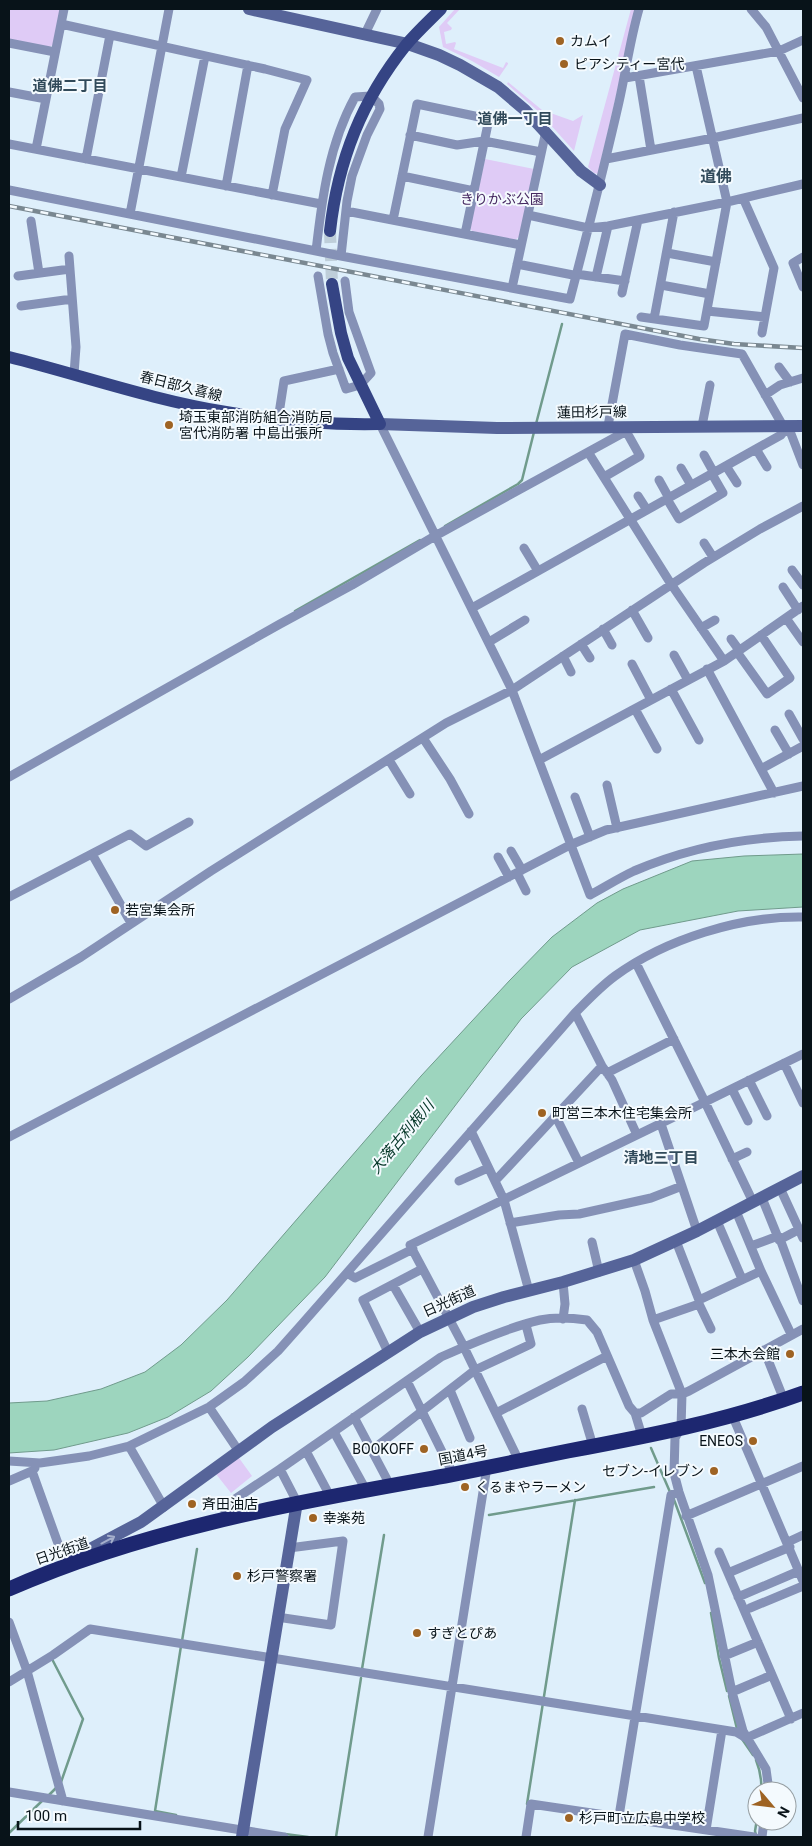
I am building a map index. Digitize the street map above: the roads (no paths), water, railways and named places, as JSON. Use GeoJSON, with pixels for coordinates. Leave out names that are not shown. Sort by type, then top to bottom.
{"type":"FeatureCollection","features":[{"type":"Feature","properties":{"kind":"highway","name":"国道4号"},"geometry":{"type":"LineString","coordinates":[[128,1546],[225,1518],[297,1502],[453,1474],[681,1428],[733,1416],[803,1393]]}},
{"type":"Feature","properties":{"kind":"highway","name":"日光街道"},"geometry":{"type":"LineString","coordinates":[[9,1589],[50,1571],[128,1546]]}},
{"type":"Feature","properties":{"kind":"main road"},"geometry":{"type":"LineString","coordinates":[[249,9],[408,44],[439,55],[498,87],[546,131],[581,171],[600,184]]}},
{"type":"Feature","properties":{"kind":"main road"},"geometry":{"type":"LineString","coordinates":[[330,230],[333,205],[350,141],[371,96],[408,44],[441,9]]}},
{"type":"Feature","properties":{"kind":"main road"},"geometry":{"type":"LineString","coordinates":[[338,283],[341,333],[348,358],[380,424]]}},
{"type":"Feature","properties":{"kind":"main road","name":"春日部久喜線"},"geometry":{"type":"LineString","coordinates":[[9,357],[189,405],[225,412],[278,420],[335,424],[380,424]]}},
{"type":"Feature","properties":{"kind":"main road","name":"蓮田杉戸線"},"geometry":{"type":"LineString","coordinates":[[380,424],[497,428],[803,426]]}},
{"type":"Feature","properties":{"kind":"main road","name":"日光街道"},"geometry":{"type":"LineString","coordinates":[[50,1571],[141,1522],[164,1507],[238,1450],[420,1332],[472,1307],[599,1272],[634,1260],[697,1231],[803,1176]]}},
{"type":"Feature","properties":{"kind":"main road"},"geometry":{"type":"LineString","coordinates":[[242,1834],[297,1502]]}},
{"type":"Feature","properties":{"kind":"main road"},"geometry":{"type":"LineString","coordinates":[[141,1522],[146,1534],[152,1538]]}},
{"type":"Feature","properties":{"kind":"main road"},"geometry":{"type":"LineString","coordinates":[[128,1546],[141,1522]]}},
{"type":"Feature","properties":{"kind":"street"},"geometry":{"type":"LineString","coordinates":[[36,149],[64,9]]}},
{"type":"Feature","properties":{"kind":"street"},"geometry":{"type":"LineString","coordinates":[[130,214],[169,9]]}},
{"type":"Feature","properties":{"kind":"street"},"geometry":{"type":"LineString","coordinates":[[365,34],[377,9]]}},
{"type":"Feature","properties":{"kind":"street"},"geometry":{"type":"LineString","coordinates":[[9,190],[570,299],[606,159],[625,78],[632,32],[639,9]]}},
{"type":"Feature","properties":{"kind":"street"},"geometry":{"type":"LineString","coordinates":[[751,9],[766,26],[803,98]]}},
{"type":"Feature","properties":{"kind":"street"},"geometry":{"type":"LineString","coordinates":[[60,24],[248,65],[307,80],[285,129],[272,195]]}},
{"type":"Feature","properties":{"kind":"street"},"geometry":{"type":"LineString","coordinates":[[86,159],[110,35]]}},
{"type":"Feature","properties":{"kind":"street"},"geometry":{"type":"LineString","coordinates":[[625,78],[779,51],[803,40]]}},
{"type":"Feature","properties":{"kind":"street"},"geometry":{"type":"LineString","coordinates":[[9,43],[55,52]]}},
{"type":"Feature","properties":{"kind":"street"},"geometry":{"type":"LineString","coordinates":[[181,177],[204,56]]}},
{"type":"Feature","properties":{"kind":"street"},"geometry":{"type":"LineString","coordinates":[[226,186],[248,65]]}},
{"type":"Feature","properties":{"kind":"street"},"geometry":{"type":"LineString","coordinates":[[641,317],[704,326],[727,202],[696,66]]}},
{"type":"Feature","properties":{"kind":"street"},"geometry":{"type":"LineString","coordinates":[[639,76],[651,150]]}},
{"type":"Feature","properties":{"kind":"street"},"geometry":{"type":"LineString","coordinates":[[9,92],[46,99]]}},
{"type":"Feature","properties":{"kind":"street"},"geometry":{"type":"LineString","coordinates":[[316,251],[321,204],[327,175],[347,112],[355,97],[371,96],[379,104],[380,109],[358,157],[352,176],[341,256]]}},
{"type":"Feature","properties":{"kind":"street"},"geometry":{"type":"LineString","coordinates":[[392,220],[417,104],[489,119],[465,234]]}},
{"type":"Feature","properties":{"kind":"street"},"geometry":{"type":"LineString","coordinates":[[606,159],[803,118]]}},
{"type":"Feature","properties":{"kind":"street"},"geometry":{"type":"LineString","coordinates":[[512,288],[546,131]]}},
{"type":"Feature","properties":{"kind":"street"},"geometry":{"type":"LineString","coordinates":[[410,135],[457,145],[484,141],[541,152]]}},
{"type":"Feature","properties":{"kind":"street"},"geometry":{"type":"LineString","coordinates":[[9,144],[321,204]]}},
{"type":"Feature","properties":{"kind":"street"},"geometry":{"type":"LineString","coordinates":[[402,176],[474,191]]}},
{"type":"Feature","properties":{"kind":"street"},"geometry":{"type":"LineString","coordinates":[[528,216],[588,228],[608,226],[727,202],[803,184]]}},
{"type":"Feature","properties":{"kind":"street"},"geometry":{"type":"LineString","coordinates":[[743,198],[774,268],[762,333]]}},
{"type":"Feature","properties":{"kind":"street"},"geometry":{"type":"LineString","coordinates":[[346,212],[521,245]]}},
{"type":"Feature","properties":{"kind":"street"},"geometry":{"type":"LineString","coordinates":[[654,318],[674,212]]}},
{"type":"Feature","properties":{"kind":"street"},"geometry":{"type":"LineString","coordinates":[[622,293],[638,220]]}},
{"type":"Feature","properties":{"kind":"street"},"geometry":{"type":"LineString","coordinates":[[31,221],[39,273]]}},
{"type":"Feature","properties":{"kind":"street"},"geometry":{"type":"LineString","coordinates":[[596,277],[608,226]]}},
{"type":"Feature","properties":{"kind":"street"},"geometry":{"type":"LineString","coordinates":[[667,253],[716,262]]}},
{"type":"Feature","properties":{"kind":"street"},"geometry":{"type":"LineString","coordinates":[[69,256],[76,347],[74,374]]}},
{"type":"Feature","properties":{"kind":"street"},"geometry":{"type":"LineString","coordinates":[[803,258],[793,263],[803,287]]}},
{"type":"Feature","properties":{"kind":"street"},"geometry":{"type":"LineString","coordinates":[[516,264],[625,281]]}},
{"type":"Feature","properties":{"kind":"street"},"geometry":{"type":"LineString","coordinates":[[18,276],[70,269]]}},
{"type":"Feature","properties":{"kind":"street"},"geometry":{"type":"LineString","coordinates":[[318,276],[328,334],[346,389],[360,386]]}},
{"type":"Feature","properties":{"kind":"street"},"geometry":{"type":"LineString","coordinates":[[661,285],[710,294]]}},
{"type":"Feature","properties":{"kind":"street"},"geometry":{"type":"LineString","coordinates":[[21,306],[72,299]]}},
{"type":"Feature","properties":{"kind":"street"},"geometry":{"type":"LineString","coordinates":[[706,311],[765,317]]}},
{"type":"Feature","properties":{"kind":"street"},"geometry":{"type":"LineString","coordinates":[[608,426],[625,334],[680,345],[742,354],[785,426],[803,464]]}},
{"type":"Feature","properties":{"kind":"street"},"geometry":{"type":"LineString","coordinates":[[779,366],[790,382]]}},
{"type":"Feature","properties":{"kind":"street"},"geometry":{"type":"LineString","coordinates":[[278,420],[284,381],[339,369]]}},
{"type":"Feature","properties":{"kind":"street"},"geometry":{"type":"LineString","coordinates":[[765,394],[780,385],[803,378]]}},
{"type":"Feature","properties":{"kind":"street"},"geometry":{"type":"LineString","coordinates":[[702,426],[710,385]]}},
{"type":"Feature","properties":{"kind":"street"},"geometry":{"type":"LineString","coordinates":[[380,424],[512,690],[590,895],[634,871],[696,850],[759,839],[803,836]]}},
{"type":"Feature","properties":{"kind":"street"},"geometry":{"type":"LineString","coordinates":[[472,608],[756,449],[780,435],[785,426]]}},
{"type":"Feature","properties":{"kind":"street"},"geometry":{"type":"LineString","coordinates":[[9,777],[280,624],[352,586],[435,536],[630,428],[640,456],[604,477]]}},
{"type":"Feature","properties":{"kind":"street"},"geometry":{"type":"LineString","coordinates":[[756,449],[767,467]]}},
{"type":"Feature","properties":{"kind":"street"},"geometry":{"type":"LineString","coordinates":[[588,452],[671,584],[724,661]]}},
{"type":"Feature","properties":{"kind":"street"},"geometry":{"type":"LineString","coordinates":[[659,480],[679,518],[723,493],[704,455]]}},
{"type":"Feature","properties":{"kind":"street"},"geometry":{"type":"LineString","coordinates":[[726,466],[737,483]]}},
{"type":"Feature","properties":{"kind":"street"},"geometry":{"type":"LineString","coordinates":[[681,468],[691,485]]}},
{"type":"Feature","properties":{"kind":"street"},"geometry":{"type":"LineString","coordinates":[[638,496],[647,510]]}},
{"type":"Feature","properties":{"kind":"street"},"geometry":{"type":"LineString","coordinates":[[9,999],[81,957],[211,871],[446,723],[512,690],[713,557],[801,511]]}},
{"type":"Feature","properties":{"kind":"street"},"geometry":{"type":"LineString","coordinates":[[704,543],[713,557]]}},
{"type":"Feature","properties":{"kind":"street"},"geometry":{"type":"LineString","coordinates":[[524,548],[538,571]]}},
{"type":"Feature","properties":{"kind":"street"},"geometry":{"type":"LineString","coordinates":[[792,570],[803,585]]}},
{"type":"Feature","properties":{"kind":"street"},"geometry":{"type":"LineString","coordinates":[[539,760],[724,661],[801,608],[783,587]]}},
{"type":"Feature","properties":{"kind":"street"},"geometry":{"type":"LineString","coordinates":[[632,610],[648,638]]}},
{"type":"Feature","properties":{"kind":"street"},"geometry":{"type":"LineString","coordinates":[[786,618],[803,642]]}},
{"type":"Feature","properties":{"kind":"street"},"geometry":{"type":"LineString","coordinates":[[489,642],[525,620]]}},
{"type":"Feature","properties":{"kind":"street"},"geometry":{"type":"LineString","coordinates":[[701,628],[715,620]]}},
{"type":"Feature","properties":{"kind":"street"},"geometry":{"type":"LineString","coordinates":[[603,630],[612,645]]}},
{"type":"Feature","properties":{"kind":"street"},"geometry":{"type":"LineString","coordinates":[[731,639],[767,694],[790,678],[761,635]]}},
{"type":"Feature","properties":{"kind":"street"},"geometry":{"type":"LineString","coordinates":[[581,644],[590,658]]}},
{"type":"Feature","properties":{"kind":"street"},"geometry":{"type":"LineString","coordinates":[[674,655],[688,680]]}},
{"type":"Feature","properties":{"kind":"street"},"geometry":{"type":"LineString","coordinates":[[563,656],[571,672]]}},
{"type":"Feature","properties":{"kind":"street"},"geometry":{"type":"LineString","coordinates":[[632,664],[651,700]]}},
{"type":"Feature","properties":{"kind":"street"},"geometry":{"type":"LineString","coordinates":[[707,670],[774,793]]}},
{"type":"Feature","properties":{"kind":"street"},"geometry":{"type":"LineString","coordinates":[[671,689],[699,740]]}},
{"type":"Feature","properties":{"kind":"street"},"geometry":{"type":"LineString","coordinates":[[635,708],[657,749]]}},
{"type":"Feature","properties":{"kind":"street"},"geometry":{"type":"LineString","coordinates":[[789,714],[803,739]]}},
{"type":"Feature","properties":{"kind":"street"},"geometry":{"type":"LineString","coordinates":[[775,730],[789,754]]}},
{"type":"Feature","properties":{"kind":"street"},"geometry":{"type":"LineString","coordinates":[[423,738],[450,779],[469,814]]}},
{"type":"Feature","properties":{"kind":"street"},"geometry":{"type":"LineString","coordinates":[[761,770],[803,746]]}},
{"type":"Feature","properties":{"kind":"street"},"geometry":{"type":"LineString","coordinates":[[389,760],[410,794]]}},
{"type":"Feature","properties":{"kind":"street"},"geometry":{"type":"LineString","coordinates":[[607,785],[617,828]]}},
{"type":"Feature","properties":{"kind":"street"},"geometry":{"type":"LineString","coordinates":[[9,1137],[570,845],[617,828],[803,786]]}},
{"type":"Feature","properties":{"kind":"street"},"geometry":{"type":"LineString","coordinates":[[575,797],[590,837]]}},
{"type":"Feature","properties":{"kind":"street"},"geometry":{"type":"LineString","coordinates":[[9,896],[130,834],[146,846],[188,822]]}},
{"type":"Feature","properties":{"kind":"street"},"geometry":{"type":"LineString","coordinates":[[511,851],[516,873],[526,890]]}},
{"type":"Feature","properties":{"kind":"street"},"geometry":{"type":"LineString","coordinates":[[92,854],[132,924]]}},
{"type":"Feature","properties":{"kind":"street"},"geometry":{"type":"LineString","coordinates":[[498,857],[516,873]]}},
{"type":"Feature","properties":{"kind":"street"},"geometry":{"type":"LineString","coordinates":[[9,1461],[40,1463],[89,1456],[129,1446],[209,1407],[244,1382],[278,1351],[575,1013],[609,981],[636,963],[674,944],[698,935],[758,920],[803,917]]}},
{"type":"Feature","properties":{"kind":"street"},"geometry":{"type":"LineString","coordinates":[[636,963],[732,1159],[779,1238],[803,1301]]}},
{"type":"Feature","properties":{"kind":"street"},"geometry":{"type":"LineString","coordinates":[[575,1013],[604,1070],[612,1080],[638,1134]]}},
{"type":"Feature","properties":{"kind":"street"},"geometry":{"type":"LineString","coordinates":[[495,1180],[555,1115],[604,1070],[674,1040]]}},
{"type":"Feature","properties":{"kind":"street"},"geometry":{"type":"LineString","coordinates":[[519,1461],[464,1347],[410,1244],[803,1054]]}},
{"type":"Feature","properties":{"kind":"street"},"geometry":{"type":"LineString","coordinates":[[784,1063],[803,1103]]}},
{"type":"Feature","properties":{"kind":"street"},"geometry":{"type":"LineString","coordinates":[[749,1080],[767,1116]]}},
{"type":"Feature","properties":{"kind":"street"},"geometry":{"type":"LineString","coordinates":[[732,1089],[748,1121]]}},
{"type":"Feature","properties":{"kind":"street"},"geometry":{"type":"LineString","coordinates":[[555,1115],[579,1163]]}},
{"type":"Feature","properties":{"kind":"street"},"geometry":{"type":"LineString","coordinates":[[661,1124],[697,1231]]}},
{"type":"Feature","properties":{"kind":"street"},"geometry":{"type":"LineString","coordinates":[[471,1131],[504,1200],[529,1291]]}},
{"type":"Feature","properties":{"kind":"street"},"geometry":{"type":"LineString","coordinates":[[732,1159],[747,1152]]}},
{"type":"Feature","properties":{"kind":"street"},"geometry":{"type":"LineString","coordinates":[[459,1181],[488,1168]]}},
{"type":"Feature","properties":{"kind":"street"},"geometry":{"type":"LineString","coordinates":[[510,1223],[559,1215],[579,1214],[651,1198],[682,1186]]}},
{"type":"Feature","properties":{"kind":"street"},"geometry":{"type":"LineString","coordinates":[[751,1246],[779,1238],[801,1228],[780,1188]]}},
{"type":"Feature","properties":{"kind":"street"},"geometry":{"type":"LineString","coordinates":[[736,1211],[791,1334]]}},
{"type":"Feature","properties":{"kind":"street"},"geometry":{"type":"LineString","coordinates":[[717,1221],[742,1279]]}},
{"type":"Feature","properties":{"kind":"street"},"geometry":{"type":"LineString","coordinates":[[676,1241],[711,1329]]}},
{"type":"Feature","properties":{"kind":"street"},"geometry":{"type":"LineString","coordinates":[[592,1242],[599,1272]]}},
{"type":"Feature","properties":{"kind":"street"},"geometry":{"type":"LineString","coordinates":[[348,1273],[355,1278],[413,1249]]}},
{"type":"Feature","properties":{"kind":"street"},"geometry":{"type":"LineString","coordinates":[[634,1260],[646,1291],[653,1320],[682,1394],[681,1428],[675,1438],[674,1473],[686,1516],[708,1575],[732,1692],[743,1731],[766,1769],[768,1781]]}},
{"type":"Feature","properties":{"kind":"street"},"geometry":{"type":"LineString","coordinates":[[388,1352],[363,1300],[422,1269]]}},
{"type":"Feature","properties":{"kind":"street"},"geometry":{"type":"LineString","coordinates":[[653,1320],[699,1302],[761,1270]]}},
{"type":"Feature","properties":{"kind":"street"},"geometry":{"type":"LineString","coordinates":[[563,1282],[565,1304],[563,1319]]}},
{"type":"Feature","properties":{"kind":"street"},"geometry":{"type":"LineString","coordinates":[[394,1285],[420,1332]]}},
{"type":"Feature","properties":{"kind":"street"},"geometry":{"type":"LineString","coordinates":[[225,1518],[225,1510],[235,1499],[442,1357],[464,1347],[542,1320],[580,1319],[591,1323],[597,1332],[629,1406],[635,1414],[642,1436]]}},
{"type":"Feature","properties":{"kind":"street"},"geometry":{"type":"LineString","coordinates":[[372,1450],[475,1370],[531,1344],[526,1325]]}},
{"type":"Feature","properties":{"kind":"street"},"geometry":{"type":"LineString","coordinates":[[635,1414],[640,1414],[671,1394],[682,1394],[803,1329]]}},
{"type":"Feature","properties":{"kind":"street"},"geometry":{"type":"LineString","coordinates":[[764,1350],[784,1400]]}},
{"type":"Feature","properties":{"kind":"street"},"geometry":{"type":"LineString","coordinates":[[496,1413],[607,1356]]}},
{"type":"Feature","properties":{"kind":"street"},"geometry":{"type":"LineString","coordinates":[[407,1381],[453,1474]]}},
{"type":"Feature","properties":{"kind":"street"},"geometry":{"type":"LineString","coordinates":[[450,1390],[470,1438]]}},
{"type":"Feature","properties":{"kind":"street"},"geometry":{"type":"LineString","coordinates":[[209,1407],[238,1450]]}},
{"type":"Feature","properties":{"kind":"street"},"geometry":{"type":"LineString","coordinates":[[582,1409],[593,1446]]}},
{"type":"Feature","properties":{"kind":"street"},"geometry":{"type":"LineString","coordinates":[[733,1416],[803,1581]]}},
{"type":"Feature","properties":{"kind":"street"},"geometry":{"type":"LineString","coordinates":[[354,1417],[390,1486]]}},
{"type":"Feature","properties":{"kind":"street"},"geometry":{"type":"LineString","coordinates":[[334,1432],[366,1490]]}},
{"type":"Feature","properties":{"kind":"street"},"geometry":{"type":"LineString","coordinates":[[129,1446],[164,1507]]}},
{"type":"Feature","properties":{"kind":"street"},"geometry":{"type":"LineString","coordinates":[[306,1451],[330,1496]]}},
{"type":"Feature","properties":{"kind":"street"},"geometry":{"type":"LineString","coordinates":[[9,1481],[32,1471],[40,1463]]}},
{"type":"Feature","properties":{"kind":"street"},"geometry":{"type":"LineString","coordinates":[[686,1516],[803,1466]]}},
{"type":"Feature","properties":{"kind":"street"},"geometry":{"type":"LineString","coordinates":[[428,1837],[488,1467]]}},
{"type":"Feature","properties":{"kind":"street"},"geometry":{"type":"LineString","coordinates":[[280,1469],[297,1502]]}},
{"type":"Feature","properties":{"kind":"street"},"geometry":{"type":"LineString","coordinates":[[32,1471],[65,1563]]}},
{"type":"Feature","properties":{"kind":"street"},"geometry":{"type":"LineString","coordinates":[[619,1816],[671,1495],[679,1492]]}},
{"type":"Feature","properties":{"kind":"street"},"geometry":{"type":"LineString","coordinates":[[728,1573],[790,1548],[803,1535]]}},
{"type":"Feature","properties":{"kind":"street"},"geometry":{"type":"LineString","coordinates":[[277,1617],[330,1624],[343,1541],[289,1548]]}},
{"type":"Feature","properties":{"kind":"street"},"geometry":{"type":"LineString","coordinates":[[790,1548],[803,1552]]}},
{"type":"Feature","properties":{"kind":"street"},"geometry":{"type":"LineString","coordinates":[[719,1552],[791,1719]]}},
{"type":"Feature","properties":{"kind":"street"},"geometry":{"type":"LineString","coordinates":[[738,1597],[800,1571]]}},
{"type":"Feature","properties":{"kind":"street"},"geometry":{"type":"LineString","coordinates":[[750,1608],[803,1586]]}},
{"type":"Feature","properties":{"kind":"street"},"geometry":{"type":"LineString","coordinates":[[9,1622],[27,1671],[63,1801]]}},
{"type":"Feature","properties":{"kind":"street"},"geometry":{"type":"LineString","coordinates":[[9,1682],[90,1629],[736,1732],[746,1738]]}},
{"type":"Feature","properties":{"kind":"street"},"geometry":{"type":"LineString","coordinates":[[724,1656],[758,1642]]}},
{"type":"Feature","properties":{"kind":"street"},"geometry":{"type":"LineString","coordinates":[[732,1692],[772,1675]]}},
{"type":"Feature","properties":{"kind":"street"},"geometry":{"type":"LineString","coordinates":[[746,1738],[803,1713]]}},
{"type":"Feature","properties":{"kind":"street"},"geometry":{"type":"LineString","coordinates":[[706,1830],[722,1730]]}},
{"type":"Feature","properties":{"kind":"street"},"geometry":{"type":"LineString","coordinates":[[9,1792],[242,1834],[284,1837]]}},
{"type":"Feature","properties":{"kind":"street"},"geometry":{"type":"LineString","coordinates":[[526,1837],[531,1804],[754,1837]]}},
{"type":"Feature","properties":{"kind":"water","name":"大落古利根川"},"geometry":{"type":"Polygon","coordinates":[[[803,854],[803,907],[738,911],[640,930],[572,967],[521,1019],[325,1277],[248,1357],[211,1391],[168,1417],[128,1433],[54,1450],[9,1453],[9,1403],[47,1401],[101,1389],[145,1372],[181,1345],[227,1300],[421,1076],[510,980],[552,937],[597,903],[623,889],[692,861],[744,856],[803,854]]]}},
{"type":"Feature","properties":{"kind":"waterway"},"geometry":{"type":"LineString","coordinates":[[536,424],[562,324]]}},
{"type":"Feature","properties":{"kind":"waterway"},"geometry":{"type":"LineString","coordinates":[[445,526],[522,480],[534,432]]}},
{"type":"Feature","properties":{"kind":"waterway"},"geometry":{"type":"LineString","coordinates":[[295,611],[420,540]]}},
{"type":"Feature","properties":{"kind":"waterway"},"geometry":{"type":"LineString","coordinates":[[651,1448],[670,1492]]}},
{"type":"Feature","properties":{"kind":"waterway"},"geometry":{"type":"LineString","coordinates":[[489,1515],[654,1487]]}},
{"type":"Feature","properties":{"kind":"waterway"},"geometry":{"type":"LineString","coordinates":[[673,1497],[705,1583]]}},
{"type":"Feature","properties":{"kind":"waterway"},"geometry":{"type":"LineString","coordinates":[[527,1804],[575,1500]]}},
{"type":"Feature","properties":{"kind":"waterway"},"geometry":{"type":"LineString","coordinates":[[362,1669],[384,1535]]}},
{"type":"Feature","properties":{"kind":"waterway"},"geometry":{"type":"LineString","coordinates":[[182,1641],[197,1549]]}},
{"type":"Feature","properties":{"kind":"waterway"},"geometry":{"type":"LineString","coordinates":[[711,1613],[727,1691]]}},
{"type":"Feature","properties":{"kind":"waterway"},"geometry":{"type":"LineString","coordinates":[[176,1815],[155,1811],[181,1646]]}},
{"type":"Feature","properties":{"kind":"waterway"},"geometry":{"type":"LineString","coordinates":[[52,1659],[83,1719],[60,1785]]}},
{"type":"Feature","properties":{"kind":"waterway"},"geometry":{"type":"LineString","coordinates":[[336,1837],[361,1678]]}},
{"type":"Feature","properties":{"kind":"waterway"},"geometry":{"type":"LineString","coordinates":[[729,1696],[737,1729]]}},
{"type":"Feature","properties":{"kind":"waterway"},"geometry":{"type":"LineString","coordinates":[[742,1739],[753,1755]]}},
{"type":"Feature","properties":{"kind":"waterway"},"geometry":{"type":"LineString","coordinates":[[756,1760],[761,1781]]}},
{"type":"Feature","properties":{"kind":"waterway"},"geometry":{"type":"LineString","coordinates":[[48,1796],[56,1788]]}},
{"type":"Feature","properties":{"kind":"waterway"},"geometry":{"type":"LineString","coordinates":[[9,1833],[43,1800]]}},
{"type":"Feature","properties":{"kind":"waterway"},"geometry":{"type":"LineString","coordinates":[[755,1831],[756,1835]]}},
{"type":"Feature","properties":{"kind":"waterway"},"geometry":{"type":"LineString","coordinates":[[285,1834],[308,1837]]}},
{"type":"Feature","properties":{"kind":"tunnel"},"geometry":{"type":"LineString","coordinates":[[330,231],[332,284]]}},
{"type":"Feature","properties":{"kind":"railway"},"geometry":{"type":"LineString","coordinates":[[9,206],[699,339],[734,344],[803,348]]}},
{"type":"Feature","properties":{"kind":"place","name":"カムイ"},"geometry":{"type":"Point","coordinates":[560,41]}},
{"type":"Feature","properties":{"kind":"place","name":"ピアシティー宮代"},"geometry":{"type":"Point","coordinates":[564,64]}},
{"type":"Feature","properties":{"kind":"place","name":"埼玉東部消防組合消防局 宮代消防署 中島出張所"},"geometry":{"type":"Point","coordinates":[169,425]}},
{"type":"Feature","properties":{"kind":"place","name":"若宮集会所"},"geometry":{"type":"Point","coordinates":[115,910]}},
{"type":"Feature","properties":{"kind":"place","name":"町営三本木住宅集会所"},"geometry":{"type":"Point","coordinates":[542,1113]}},
{"type":"Feature","properties":{"kind":"place","name":"三本木会館"},"geometry":{"type":"Point","coordinates":[790,1354]}},
{"type":"Feature","properties":{"kind":"place","name":"ENEOS"},"geometry":{"type":"Point","coordinates":[753,1441]}},
{"type":"Feature","properties":{"kind":"place","name":"BOOKOFF"},"geometry":{"type":"Point","coordinates":[424,1449]}},
{"type":"Feature","properties":{"kind":"place","name":"セブン-イレブン"},"geometry":{"type":"Point","coordinates":[714,1471]}},
{"type":"Feature","properties":{"kind":"place","name":"くるまやラーメン"},"geometry":{"type":"Point","coordinates":[465,1487]}},
{"type":"Feature","properties":{"kind":"place","name":"斉田油店"},"geometry":{"type":"Point","coordinates":[192,1504]}},
{"type":"Feature","properties":{"kind":"place","name":"幸楽苑"},"geometry":{"type":"Point","coordinates":[313,1518]}},
{"type":"Feature","properties":{"kind":"place","name":"杉戸警察署"},"geometry":{"type":"Point","coordinates":[237,1576]}},
{"type":"Feature","properties":{"kind":"place","name":"すぎとぴあ"},"geometry":{"type":"Point","coordinates":[417,1633]}},
{"type":"Feature","properties":{"kind":"place","name":"杉戸町立広島中学校"},"geometry":{"type":"Point","coordinates":[569,1818]}},
{"type":"Feature","properties":{"kind":"district","name":"道佛二丁目"},"geometry":{"type":"Point","coordinates":[70,86]}},
{"type":"Feature","properties":{"kind":"district","name":"道佛一丁目"},"geometry":{"type":"Point","coordinates":[515,119]}},
{"type":"Feature","properties":{"kind":"district","name":"道佛"},"geometry":{"type":"Point","coordinates":[716,176]}},
{"type":"Feature","properties":{"kind":"district","name":"清地三丁目"},"geometry":{"type":"Point","coordinates":[661,1158]}},
{"type":"Feature","properties":{"kind":"park label","name":"きりかぶ公園"},"geometry":{"type":"Point","coordinates":[502,199]}}]}
